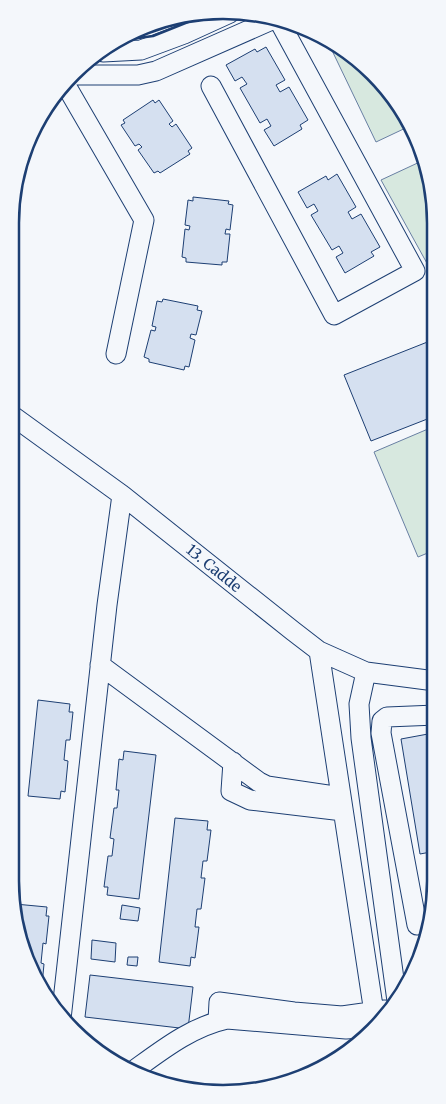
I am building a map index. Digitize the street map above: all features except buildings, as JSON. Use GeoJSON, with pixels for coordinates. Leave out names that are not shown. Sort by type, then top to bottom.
{"type":"FeatureCollection","features":[{"type":"Feature","properties":{"kind":"street"},"geometry":{"type":"LineString","coordinates":[[112,52],[141,50],[217,19]]}},
{"type":"Feature","properties":{"kind":"street"},"geometry":{"type":"LineString","coordinates":[[83,75],[138,75],[156,71],[265,24]]}},
{"type":"Feature","properties":{"kind":"street"},"geometry":{"type":"LineString","coordinates":[[211,86],[334,315],[415,271],[281,27]]}},
{"type":"Feature","properties":{"kind":"street"},"geometry":{"type":"LineString","coordinates":[[68,89],[144,220],[116,354]]}},
{"type":"Feature","properties":{"kind":"street","name":"13. Cadde"},"geometry":{"type":"LineString","coordinates":[[19,420],[122,494],[319,651],[366,672],[427,680]]}},
{"type":"Feature","properties":{"kind":"street"},"geometry":{"type":"LineString","coordinates":[[62,1007],[100,665],[122,494]]}},
{"type":"Feature","properties":{"kind":"street"},"geometry":{"type":"LineString","coordinates":[[319,651],[374,1018]]}},
{"type":"Feature","properties":{"kind":"street"},"geometry":{"type":"LineString","coordinates":[[100,665],[233,762],[230,791],[250,800],[342,804]]}},
{"type":"Feature","properties":{"kind":"street"},"geometry":{"type":"LineString","coordinates":[[366,672],[359,704],[360,738],[395,990]]}},
{"type":"Feature","properties":{"kind":"street"},"geometry":{"type":"LineString","coordinates":[[418,925],[382,733],[382,721],[387,717],[427,715]]}},
{"type":"Feature","properties":{"kind":"street"},"geometry":{"type":"LineString","coordinates":[[139,1067],[171,1044],[210,1023],[218,1021],[219,1002],[342,1016],[371,1021]]}},
{"type":"Feature","properties":{"kind":"shaded area"},"geometry":{"type":"Polygon","coordinates":[[[332,50],[358,69],[377,88],[404,129],[376,142],[332,50]]]}},
{"type":"Feature","properties":{"kind":"shaded area"},"geometry":{"type":"Polygon","coordinates":[[[418,163],[426,196],[427,263],[381,180],[418,163]]]}},
{"type":"Feature","properties":{"kind":"shaded area"},"geometry":{"type":"Polygon","coordinates":[[[427,429],[427,553],[418,557],[374,452],[427,429]]]}},
{"type":"Feature","properties":{"kind":"wall"},"geometry":{"type":"LineString","coordinates":[[136,38],[153,36],[189,22]]}}]}
